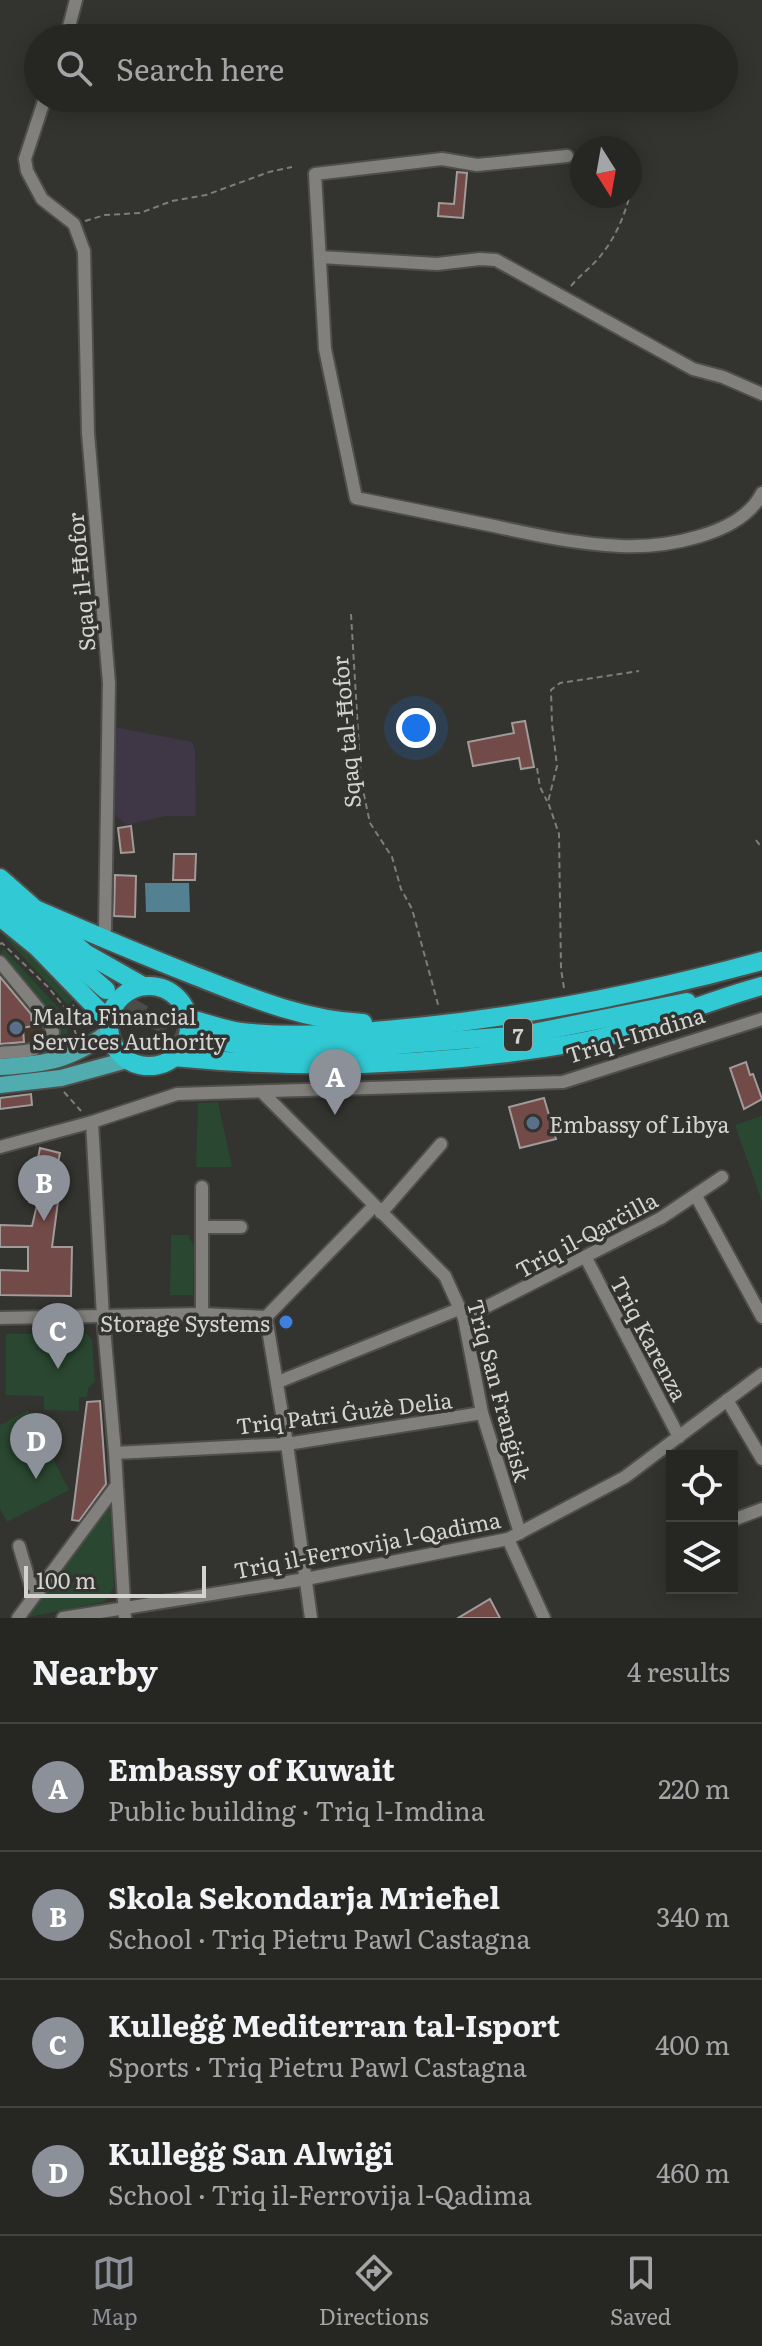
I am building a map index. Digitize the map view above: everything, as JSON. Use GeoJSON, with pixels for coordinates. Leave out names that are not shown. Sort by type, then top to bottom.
{"type":"FeatureCollection","features":[{"type":"Feature","properties":{"kind":"highway"},"geometry":{"type":"LineString","coordinates":[[0,878],[85,953],[143,986]]}},
{"type":"Feature","properties":{"kind":"highway"},"geometry":{"type":"LineString","coordinates":[[0,897],[106,990]]}},
{"type":"Feature","properties":{"kind":"highway","name":"Triq l-Imdina"},"geometry":{"type":"LineString","coordinates":[[35,909],[101,938],[288,1010],[358,1023],[437,1025]]}},
{"type":"Feature","properties":{"kind":"highway"},"geometry":{"type":"LineString","coordinates":[[0,917],[37,947],[85,996],[109,1026],[118,1052],[127,1060]]}},
{"type":"Feature","properties":{"kind":"highway","name":"Triq l-Imdina"},"geometry":{"type":"LineString","coordinates":[[188,1019],[256,1033],[358,1033],[437,1025],[565,1005],[713,975],[762,961]]}},
{"type":"Feature","properties":{"kind":"highway"},"geometry":{"type":"LineString","coordinates":[[109,1026],[117,1001],[124,994],[143,986],[154,986],[172,993],[180,1000],[188,1019],[188,1033],[183,1047],[170,1059]]}},
{"type":"Feature","properties":{"kind":"highway","name":"Triq l-Imdina"},"geometry":{"type":"LineString","coordinates":[[204,1039],[249,1046],[321,1048],[523,1035],[753,988]]}},
{"type":"Feature","properties":{"kind":"highway","name":"Triq l-Imdina"},"geometry":{"type":"LineString","coordinates":[[127,1060],[147,1066],[170,1059],[245,1064],[345,1065],[465,1057],[576,1043],[658,1023],[753,988]]}},
{"type":"Feature","properties":{"kind":"main road"},"geometry":{"type":"LineString","coordinates":[[0,1067],[50,1063],[83,1051],[109,1026]]}},
{"type":"Feature","properties":{"kind":"main road","name":"Triq l-Imdina"},"geometry":{"type":"LineString","coordinates":[[0,1085],[61,1078],[127,1060]]}},
{"type":"Feature","properties":{"kind":"street"},"geometry":{"type":"LineString","coordinates":[[70,24],[76,0]]}},
{"type":"Feature","properties":{"kind":"street"},"geometry":{"type":"LineString","coordinates":[[40,112],[25,159],[27,171],[42,199],[74,224]]}},
{"type":"Feature","properties":{"kind":"street"},"geometry":{"type":"LineString","coordinates":[[567,156],[477,165],[442,159],[315,174],[325,349],[356,498],[532,534],[624,547],[698,537],[735,522],[760,500]]}},
{"type":"Feature","properties":{"kind":"street","name":"Sqaq il-Ħofor"},"geometry":{"type":"LineString","coordinates":[[74,224],[84,251],[88,433],[109,683],[105,929],[101,938]]}},
{"type":"Feature","properties":{"kind":"street"},"geometry":{"type":"LineString","coordinates":[[320,257],[437,264],[488,259],[504,264],[693,369],[723,377],[762,394]]}},
{"type":"Feature","properties":{"kind":"street"},"geometry":{"type":"LineString","coordinates":[[0,962],[47,1019],[53,1032],[49,1042],[37,1050],[0,1053]]}},
{"type":"Feature","properties":{"kind":"street","name":"Triq l-Imdina"},"geometry":{"type":"LineString","coordinates":[[0,1147],[92,1122],[177,1094],[563,1082],[762,1019]]}},
{"type":"Feature","properties":{"kind":"street","name":"Triq San Franġisk"},"geometry":{"type":"LineString","coordinates":[[262,1092],[445,1276],[462,1314],[482,1413],[514,1536],[544,1618]]}},
{"type":"Feature","properties":{"kind":"street"},"geometry":{"type":"LineString","coordinates":[[92,1122],[124,1613]]}},
{"type":"Feature","properties":{"kind":"street"},"geometry":{"type":"LineString","coordinates":[[0,1318],[202,1314],[266,1317],[441,1144]]}},
{"type":"Feature","properties":{"kind":"street","name":"Triq il-Qarċilla"},"geometry":{"type":"LineString","coordinates":[[278,1382],[462,1314],[586,1258],[696,1196],[722,1177]]}},
{"type":"Feature","properties":{"kind":"street"},"geometry":{"type":"LineString","coordinates":[[202,1187],[202,1314]]}},
{"type":"Feature","properties":{"kind":"street"},"geometry":{"type":"LineString","coordinates":[[696,1196],[762,1317]]}},
{"type":"Feature","properties":{"kind":"street"},"geometry":{"type":"LineString","coordinates":[[202,1227],[241,1227]]}},
{"type":"Feature","properties":{"kind":"street","name":"Triq Karenza"},"geometry":{"type":"LineString","coordinates":[[586,1258],[679,1437]]}},
{"type":"Feature","properties":{"kind":"street"},"geometry":{"type":"LineString","coordinates":[[266,1317],[311,1618]]}},
{"type":"Feature","properties":{"kind":"street","name":"Triq il-Ferrovija l-Qadima"},"geometry":{"type":"LineString","coordinates":[[70,1617],[124,1613],[514,1536],[625,1477],[762,1374]]}},
{"type":"Feature","properties":{"kind":"street"},"geometry":{"type":"LineString","coordinates":[[727,1400],[762,1459]]}},
{"type":"Feature","properties":{"kind":"street","name":"Triq Patri Ġużè Delia"},"geometry":{"type":"LineString","coordinates":[[115,1453],[287,1444],[482,1413]]}},
{"type":"Feature","properties":{"kind":"street"},"geometry":{"type":"LineString","coordinates":[[18,1618],[116,1486]]}},
{"type":"Feature","properties":{"kind":"street"},"geometry":{"type":"LineString","coordinates":[[738,1518],[762,1509]]}},
{"type":"Feature","properties":{"kind":"street"},"geometry":{"type":"LineString","coordinates":[[19,1546],[30,1583],[39,1591]]}},
{"type":"Feature","properties":{"kind":"path"},"geometry":{"type":"LineString","coordinates":[[74,224],[105,215],[140,213],[292,167]]}},
{"type":"Feature","properties":{"kind":"path"},"geometry":{"type":"LineString","coordinates":[[563,296],[602,253],[626,208]]}},
{"type":"Feature","properties":{"kind":"path","name":"Sqaq tal-Ħofor"},"geometry":{"type":"LineString","coordinates":[[351,614],[361,781],[370,823],[392,857],[401,889],[412,909],[437,1025]]}},
{"type":"Feature","properties":{"kind":"path"},"geometry":{"type":"LineString","coordinates":[[548,802],[557,766],[551,690],[560,683],[639,671]]}},
{"type":"Feature","properties":{"kind":"path"},"geometry":{"type":"LineString","coordinates":[[537,768],[540,787],[557,821],[559,834],[561,969],[565,1005]]}},
{"type":"Feature","properties":{"kind":"path"},"geometry":{"type":"LineString","coordinates":[[756,840],[762,848]]}},
{"type":"Feature","properties":{"kind":"path"},"geometry":{"type":"LineString","coordinates":[[0,944],[48,987],[67,1010],[83,1051]]}},
{"type":"Feature","properties":{"kind":"path"},"geometry":{"type":"LineString","coordinates":[[67,1010],[85,996]]}},
{"type":"Feature","properties":{"kind":"shaded area"},"geometry":{"type":"Polygon","coordinates":[[[114,727],[192,742],[195,750],[196,816],[166,816],[126,825],[112,812],[114,727]]]}},
{"type":"Feature","properties":{"kind":"shaded area","name":"Malta Financial Services Authority"},"geometry":{"type":"Polygon","coordinates":[[[0,970],[46,1025],[49,1034],[46,1040],[0,1056],[0,970]]]}},
{"type":"Feature","properties":{"kind":"green space"},"geometry":{"type":"Polygon","coordinates":[[[0,924],[79,995],[68,1005],[0,932],[0,924]]]}},
{"type":"Feature","properties":{"kind":"green space"},"geometry":{"type":"Polygon","coordinates":[[[4,949],[63,1013],[68,1024],[68,1036],[59,1046],[42,1052],[53,1046],[57,1033],[51,1015],[0,952],[4,949]]]}},
{"type":"Feature","properties":{"kind":"green space"},"geometry":{"type":"Polygon","coordinates":[[[218,1102],[232,1167],[196,1167],[198,1103],[218,1102]]]}},
{"type":"Feature","properties":{"kind":"green space"},"geometry":{"type":"Polygon","coordinates":[[[762,1116],[762,1202],[735,1125],[762,1116]]]}},
{"type":"Feature","properties":{"kind":"green space"},"geometry":{"type":"Polygon","coordinates":[[[171,1235],[188,1235],[194,1246],[193,1295],[170,1295],[171,1235]]]}},
{"type":"Feature","properties":{"kind":"green space"},"geometry":{"type":"Polygon","coordinates":[[[6,1334],[87,1334],[92,1340],[95,1382],[88,1388],[87,1397],[79,1397],[79,1411],[44,1410],[44,1396],[6,1395],[6,1334]]]}},
{"type":"Feature","properties":{"kind":"green space"},"geometry":{"type":"Polygon","coordinates":[[[28,1410],[69,1490],[7,1522],[0,1508],[0,1425],[28,1410]]]}},
{"type":"Feature","properties":{"kind":"green space"},"geometry":{"type":"Polygon","coordinates":[[[110,1507],[114,1587],[104,1602],[24,1618],[110,1507]]]}},
{"type":"Feature","properties":{"kind":"water"},"geometry":{"type":"Polygon","coordinates":[[[145,883],[189,883],[190,912],[146,912],[145,883]]]}},
{"type":"Feature","properties":{"kind":"building"},"geometry":{"type":"Polygon","coordinates":[[[457,172],[467,173],[463,218],[438,216],[439,203],[454,204],[457,172]]]}},
{"type":"Feature","properties":{"kind":"building"},"geometry":{"type":"Polygon","coordinates":[[[525,721],[534,767],[521,769],[519,758],[473,766],[468,742],[514,733],[512,723],[525,721]]]}},
{"type":"Feature","properties":{"kind":"building"},"geometry":{"type":"Polygon","coordinates":[[[131,826],[134,852],[121,853],[118,828],[131,826]]]}},
{"type":"Feature","properties":{"kind":"building"},"geometry":{"type":"Polygon","coordinates":[[[174,854],[196,854],[195,880],[173,880],[174,854]]]}},
{"type":"Feature","properties":{"kind":"building"},"geometry":{"type":"Polygon","coordinates":[[[115,875],[136,876],[135,917],[114,916],[115,875]]]}},
{"type":"Feature","properties":{"kind":"building","name":"Malta Financial Services Authority"},"geometry":{"type":"Polygon","coordinates":[[[0,977],[31,1014],[32,1026],[23,1028],[24,1042],[0,1044],[0,977]]]}},
{"type":"Feature","properties":{"kind":"building"},"geometry":{"type":"Polygon","coordinates":[[[746,1062],[762,1099],[744,1109],[730,1068],[746,1062]]]}},
{"type":"Feature","properties":{"kind":"building"},"geometry":{"type":"Polygon","coordinates":[[[31,1094],[32,1105],[0,1109],[0,1098],[31,1094]]]}},
{"type":"Feature","properties":{"kind":"building","name":"Embassy of Libya"},"geometry":{"type":"Polygon","coordinates":[[[544,1098],[556,1139],[520,1148],[509,1107],[544,1098]]]}},
{"type":"Feature","properties":{"kind":"building"},"geometry":{"type":"Polygon","coordinates":[[[40,1148],[60,1153],[52,1192],[59,1194],[52,1247],[72,1247],[71,1296],[0,1295],[0,1270],[28,1271],[28,1247],[0,1247],[0,1225],[32,1226],[37,1205],[29,1202],[40,1148]]]}},
{"type":"Feature","properties":{"kind":"building"},"geometry":{"type":"Polygon","coordinates":[[[100,1401],[106,1484],[79,1521],[72,1520],[87,1402],[100,1401]]]}},
{"type":"Feature","properties":{"kind":"building"},"geometry":{"type":"Polygon","coordinates":[[[490,1599],[500,1618],[458,1618],[490,1599]]]}},
{"type":"Feature","properties":{"kind":"tunnel"},"geometry":{"type":"LineString","coordinates":[[106,990],[153,1019],[204,1039]]}},
{"type":"Feature","properties":{"kind":"place","name":"Malta Financial Services Authority"},"geometry":{"type":"Point","coordinates":[16,1028]}},
{"type":"Feature","properties":{"kind":"place","name":"Embassy of Kuwait"},"geometry":{"type":"Point","coordinates":[335,1115]}},
{"type":"Feature","properties":{"kind":"place","name":"Embassy of Libya"},"geometry":{"type":"Point","coordinates":[533,1123]}},
{"type":"Feature","properties":{"kind":"place","name":"Skola Sekondarja Mrieħel"},"geometry":{"type":"Point","coordinates":[44,1221]}},
{"type":"Feature","properties":{"kind":"place","name":"Storage Systems"},"geometry":{"type":"Point","coordinates":[286,1322]}},
{"type":"Feature","properties":{"kind":"place","name":"Kulleġġ Mediterran tal-Isport"},"geometry":{"type":"Point","coordinates":[58,1369]}},
{"type":"Feature","properties":{"kind":"place","name":"Kulleġġ San Alwiġi"},"geometry":{"type":"Point","coordinates":[36,1479]}}]}
